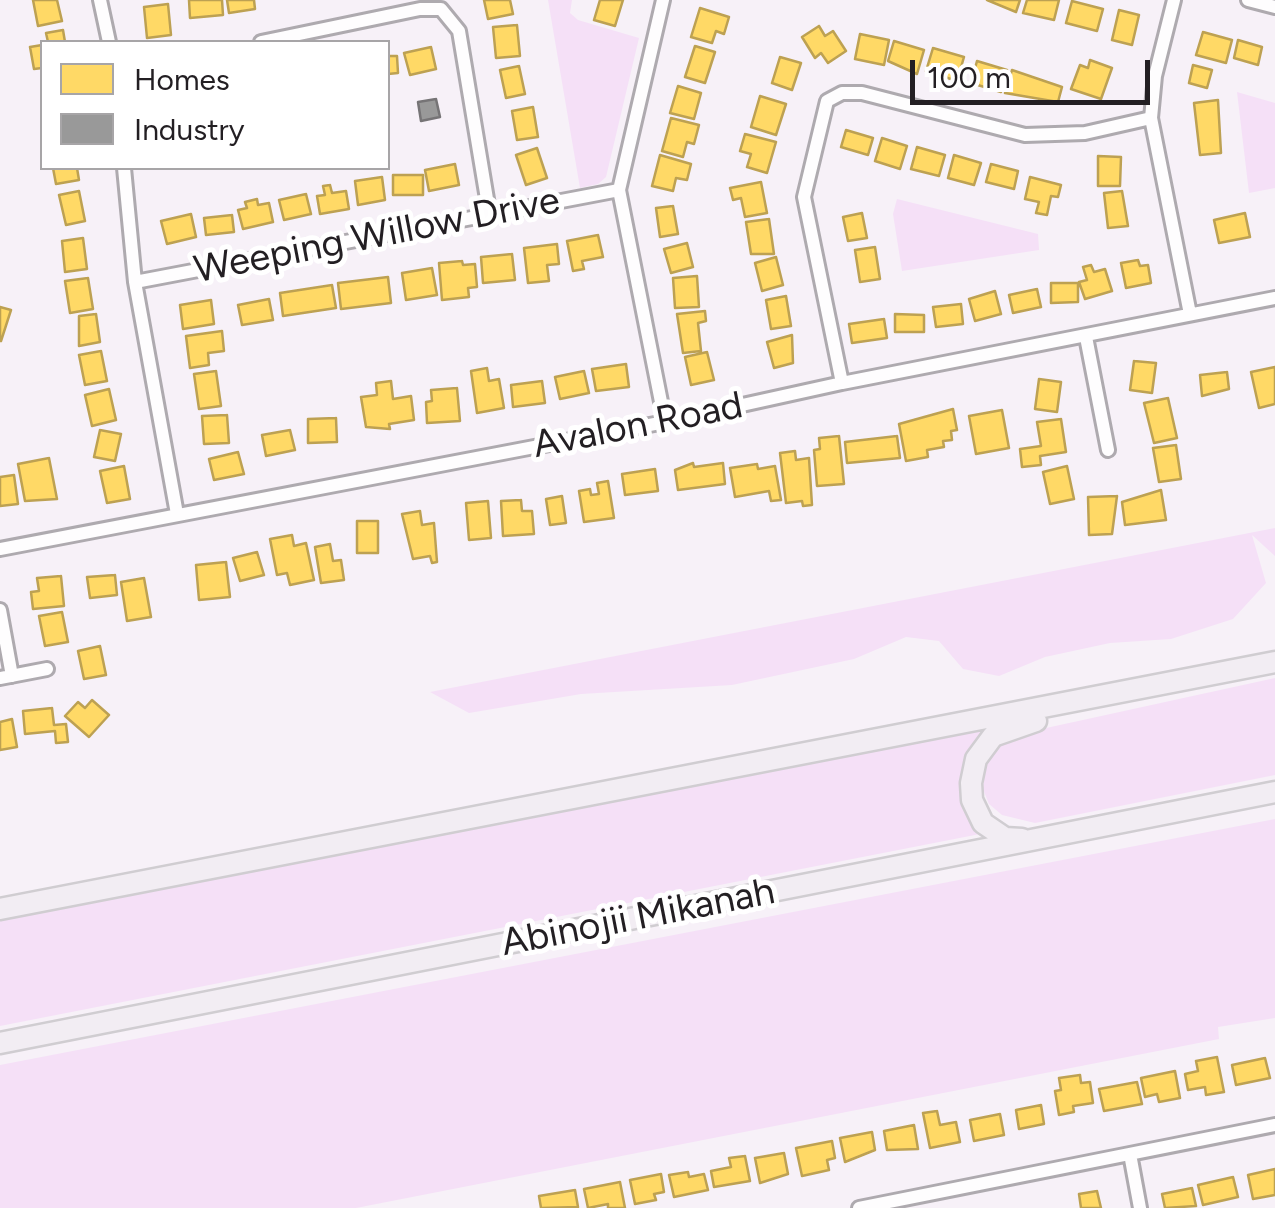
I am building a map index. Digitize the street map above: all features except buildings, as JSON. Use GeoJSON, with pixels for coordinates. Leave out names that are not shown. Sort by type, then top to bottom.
{"type":"FeatureCollection","features":[{"type":"Feature","properties":{"kind":"main road"},"geometry":{"type":"LineString","coordinates":[[0,910],[1275,662]]}},
{"type":"Feature","properties":{"kind":"main road"},"geometry":{"type":"LineString","coordinates":[[1031,840],[991,831],[976,810],[973,770],[981,749],[993,736],[1031,722],[1146,698],[1246,667]]}},
{"type":"Feature","properties":{"kind":"main road","name":"Abinojii Mikanah"},"geometry":{"type":"LineString","coordinates":[[0,1043],[1275,792]]}},
{"type":"Feature","properties":{"kind":"street"},"geometry":{"type":"LineString","coordinates":[[100,0],[109,40]]}},
{"type":"Feature","properties":{"kind":"street"},"geometry":{"type":"LineString","coordinates":[[663,0],[619,190],[666,422]]}},
{"type":"Feature","properties":{"kind":"street"},"geometry":{"type":"LineString","coordinates":[[1174,0],[1155,76],[1152,118],[1190,314]]}},
{"type":"Feature","properties":{"kind":"street"},"geometry":{"type":"LineString","coordinates":[[1248,0],[1275,7]]}},
{"type":"Feature","properties":{"kind":"street"},"geometry":{"type":"LineString","coordinates":[[271,40],[420,9],[441,9],[460,32],[490,217]]}},
{"type":"Feature","properties":{"kind":"street"},"geometry":{"type":"LineString","coordinates":[[842,382],[804,197],[827,101],[842,94],[862,93],[1025,134],[1085,133],[1152,118]]}},
{"type":"Feature","properties":{"kind":"street"},"geometry":{"type":"LineString","coordinates":[[124,170],[135,282],[177,514]]}},
{"type":"Feature","properties":{"kind":"street","name":"Weeping Willow Drive"},"geometry":{"type":"LineString","coordinates":[[135,282],[619,190]]}},
{"type":"Feature","properties":{"kind":"street","name":"Avalon Road"},"geometry":{"type":"LineString","coordinates":[[0,549],[666,422],[842,382],[1275,298]]}},
{"type":"Feature","properties":{"kind":"street"},"geometry":{"type":"LineString","coordinates":[[1086,337],[1108,450]]}},
{"type":"Feature","properties":{"kind":"street"},"geometry":{"type":"LineString","coordinates":[[0,610],[6,677],[48,670]]}},
{"type":"Feature","properties":{"kind":"street"},"geometry":{"type":"LineString","coordinates":[[859,1208],[1275,1124]]}},
{"type":"Feature","properties":{"kind":"street"},"geometry":{"type":"LineString","coordinates":[[1130,1154],[1140,1208]]}},
{"type":"Feature","properties":{"kind":"street"},"geometry":{"type":"LineString","coordinates":[[939,1192],[942,1208]]}},
{"type":"Feature","properties":{"kind":"shaded area"},"geometry":{"type":"Polygon","coordinates":[[[548,0],[572,0],[570,13],[578,20],[639,38],[606,177],[598,184],[580,188],[548,0]]]}},
{"type":"Feature","properties":{"kind":"shaded area"},"geometry":{"type":"Polygon","coordinates":[[[1237,92],[1275,103],[1275,188],[1249,193],[1237,92]]]}},
{"type":"Feature","properties":{"kind":"shaded area"},"geometry":{"type":"Polygon","coordinates":[[[897,199],[1038,234],[1039,250],[902,271],[893,214],[897,199]]]}},
{"type":"Feature","properties":{"kind":"shaded area"},"geometry":{"type":"Polygon","coordinates":[[[1275,528],[1275,556],[1252,535],[1266,583],[1233,619],[1171,639],[1110,643],[1045,657],[999,676],[963,669],[939,641],[906,637],[854,659],[732,685],[581,694],[469,713],[430,692],[1275,528]]]}},
{"type":"Feature","properties":{"kind":"shaded area"},"geometry":{"type":"Polygon","coordinates":[[[1275,678],[1275,775],[1035,823],[1002,815],[989,804],[983,789],[984,769],[1005,737],[1275,678]]]}},
{"type":"Feature","properties":{"kind":"shaded area"},"geometry":{"type":"Polygon","coordinates":[[[982,726],[984,732],[964,756],[960,794],[962,808],[980,834],[0,1026],[0,918],[982,726]]]}},
{"type":"Feature","properties":{"kind":"shaded area"},"geometry":{"type":"Polygon","coordinates":[[[1275,819],[1275,1018],[1218,1027],[1219,1039],[356,1208],[0,1208],[0,1065],[1275,819]]]}}]}
